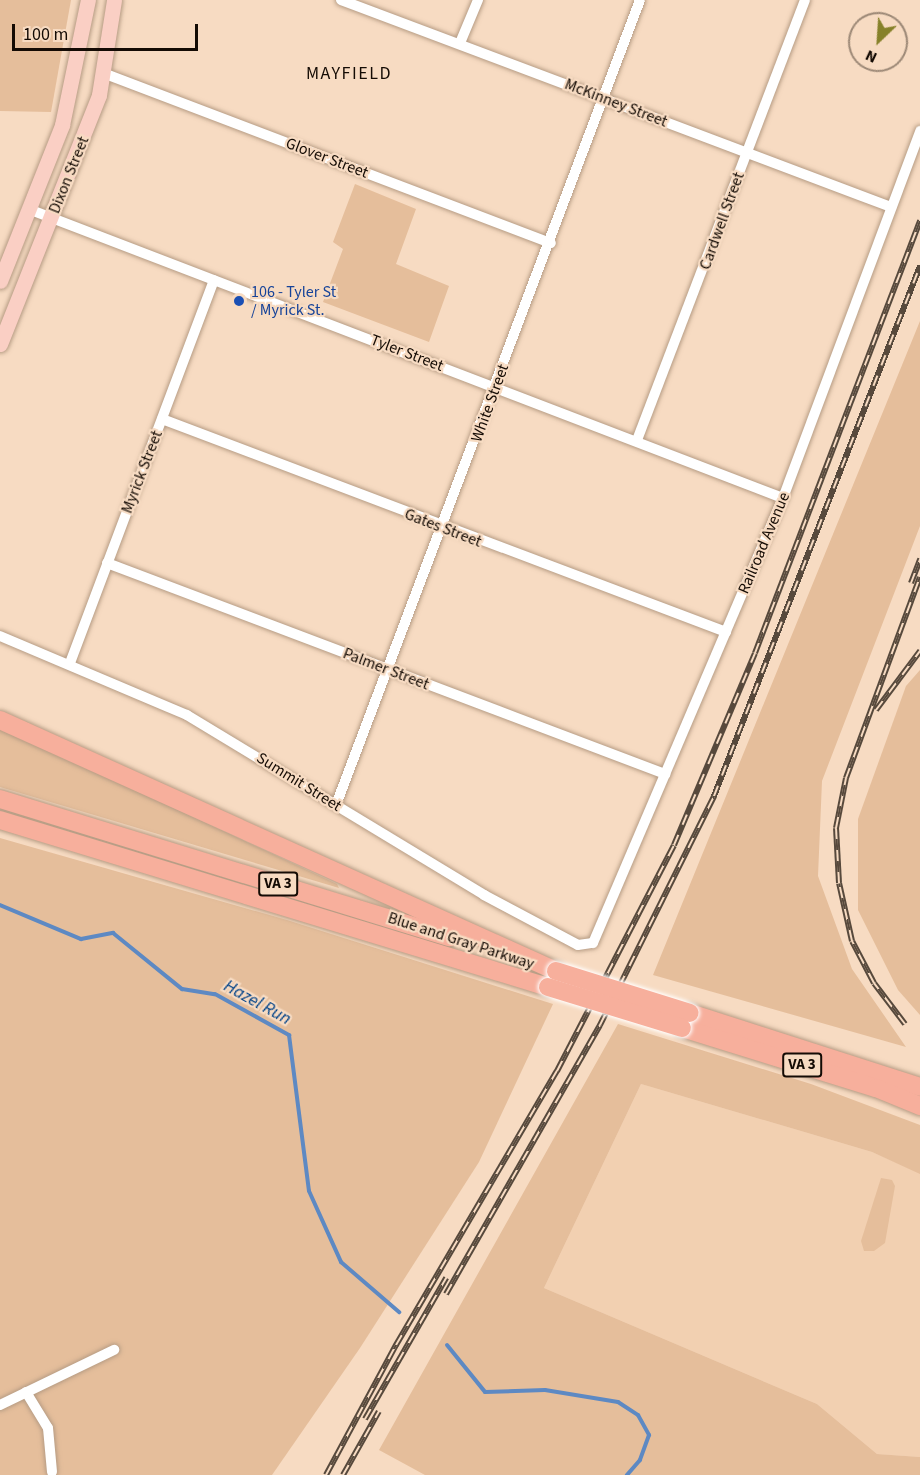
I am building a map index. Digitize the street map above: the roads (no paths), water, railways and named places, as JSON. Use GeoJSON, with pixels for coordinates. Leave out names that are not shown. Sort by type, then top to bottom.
{"type":"FeatureCollection","features":[{"type":"Feature","properties":{"kind":"highway"},"geometry":{"type":"LineString","coordinates":[[0,719],[552,979]]}},
{"type":"Feature","properties":{"kind":"highway","name":"Blue and Gray Parkway"},"geometry":{"type":"LineString","coordinates":[[0,799],[552,979]]}},
{"type":"Feature","properties":{"kind":"highway","name":"Blue and Gray Parkway"},"geometry":{"type":"LineString","coordinates":[[0,820],[920,1087]]}},
{"type":"Feature","properties":{"kind":"highway","name":"Blue and Gray Parkway"},"geometry":{"type":"LineString","coordinates":[[686,1020],[876,1088],[920,1107]]}},
{"type":"Feature","properties":{"kind":"main road","name":"Dixon Street"},"geometry":{"type":"LineString","coordinates":[[0,281],[31,210],[62,125],[88,0]]}},
{"type":"Feature","properties":{"kind":"main road","name":"Dixon Street"},"geometry":{"type":"LineString","coordinates":[[0,344],[88,130],[103,73],[114,0]]}},
{"type":"Feature","properties":{"kind":"street","name":"McKinney Street"},"geometry":{"type":"LineString","coordinates":[[341,0],[891,207]]}},
{"type":"Feature","properties":{"kind":"street"},"geometry":{"type":"LineString","coordinates":[[460,43],[478,0]]}},
{"type":"Feature","properties":{"kind":"street","name":"White Street"},"geometry":{"type":"LineString","coordinates":[[336,805],[444,528],[640,0]]}},
{"type":"Feature","properties":{"kind":"street","name":"Cardwell Street"},"geometry":{"type":"LineString","coordinates":[[637,440],[805,0]]}},
{"type":"Feature","properties":{"kind":"street","name":"Glover Street"},"geometry":{"type":"LineString","coordinates":[[103,73],[551,243]]}},
{"type":"Feature","properties":{"kind":"street","name":"Railroad Avenue"},"geometry":{"type":"LineString","coordinates":[[589,945],[597,939],[783,498],[920,131]]}},
{"type":"Feature","properties":{"kind":"street","name":"Tyler Street"},"geometry":{"type":"LineString","coordinates":[[31,210],[637,440],[783,498]]}},
{"type":"Feature","properties":{"kind":"street","name":"Myrick Street"},"geometry":{"type":"LineString","coordinates":[[70,663],[214,280]]}},
{"type":"Feature","properties":{"kind":"street","name":"Gates Street"},"geometry":{"type":"LineString","coordinates":[[162,419],[444,528],[726,632]]}},
{"type":"Feature","properties":{"kind":"street","name":"Palmer Street"},"geometry":{"type":"LineString","coordinates":[[107,563],[665,774]]}},
{"type":"Feature","properties":{"kind":"street","name":"Summit Street"},"geometry":{"type":"LineString","coordinates":[[0,636],[70,663],[188,715],[484,895],[578,945],[589,945]]}},
{"type":"Feature","properties":{"kind":"street"},"geometry":{"type":"LineString","coordinates":[[0,1405],[114,1350]]}},
{"type":"Feature","properties":{"kind":"street"},"geometry":{"type":"LineString","coordinates":[[26,1392],[48,1428],[52,1472]]}},
{"type":"Feature","properties":{"kind":"waterway","name":"Hazel Run"},"geometry":{"type":"LineString","coordinates":[[0,905],[81,939],[113,933],[182,989],[215,994],[289,1035],[309,1191],[341,1262],[399,1312]]}},
{"type":"Feature","properties":{"kind":"waterway","name":"Hazel Run"},"geometry":{"type":"LineString","coordinates":[[447,1345],[485,1392],[545,1390],[618,1402],[638,1415],[649,1435],[640,1460],[627,1475]]}},
{"type":"Feature","properties":{"kind":"railway"},"geometry":{"type":"LineString","coordinates":[[326,1475],[396,1345],[557,1071],[674,845],[755,653],[920,220]]}},
{"type":"Feature","properties":{"kind":"railway"},"geometry":{"type":"LineString","coordinates":[[446,1294],[600,1025],[714,796],[920,266]]}},
{"type":"Feature","properties":{"kind":"railway"},"geometry":{"type":"LineString","coordinates":[[911,583],[920,559]]}},
{"type":"Feature","properties":{"kind":"railway"},"geometry":{"type":"LineString","coordinates":[[905,1024],[874,983],[852,941],[839,883],[836,828],[846,778],[920,577]]}},
{"type":"Feature","properties":{"kind":"railway"},"geometry":{"type":"LineString","coordinates":[[876,710],[920,651]]}},
{"type":"Feature","properties":{"kind":"railway"},"geometry":{"type":"LineString","coordinates":[[365,1419],[446,1278]]}},
{"type":"Feature","properties":{"kind":"railway"},"geometry":{"type":"LineString","coordinates":[[343,1475],[379,1411]]}},
{"type":"Feature","properties":{"kind":"place","name":"106 - Tyler St / Myrick St."},"geometry":{"type":"Point","coordinates":[239,301]}},
{"type":"Feature","properties":{"kind":"district","name":"MAYFIELD"},"geometry":{"type":"Point","coordinates":[349,74]}}]}
